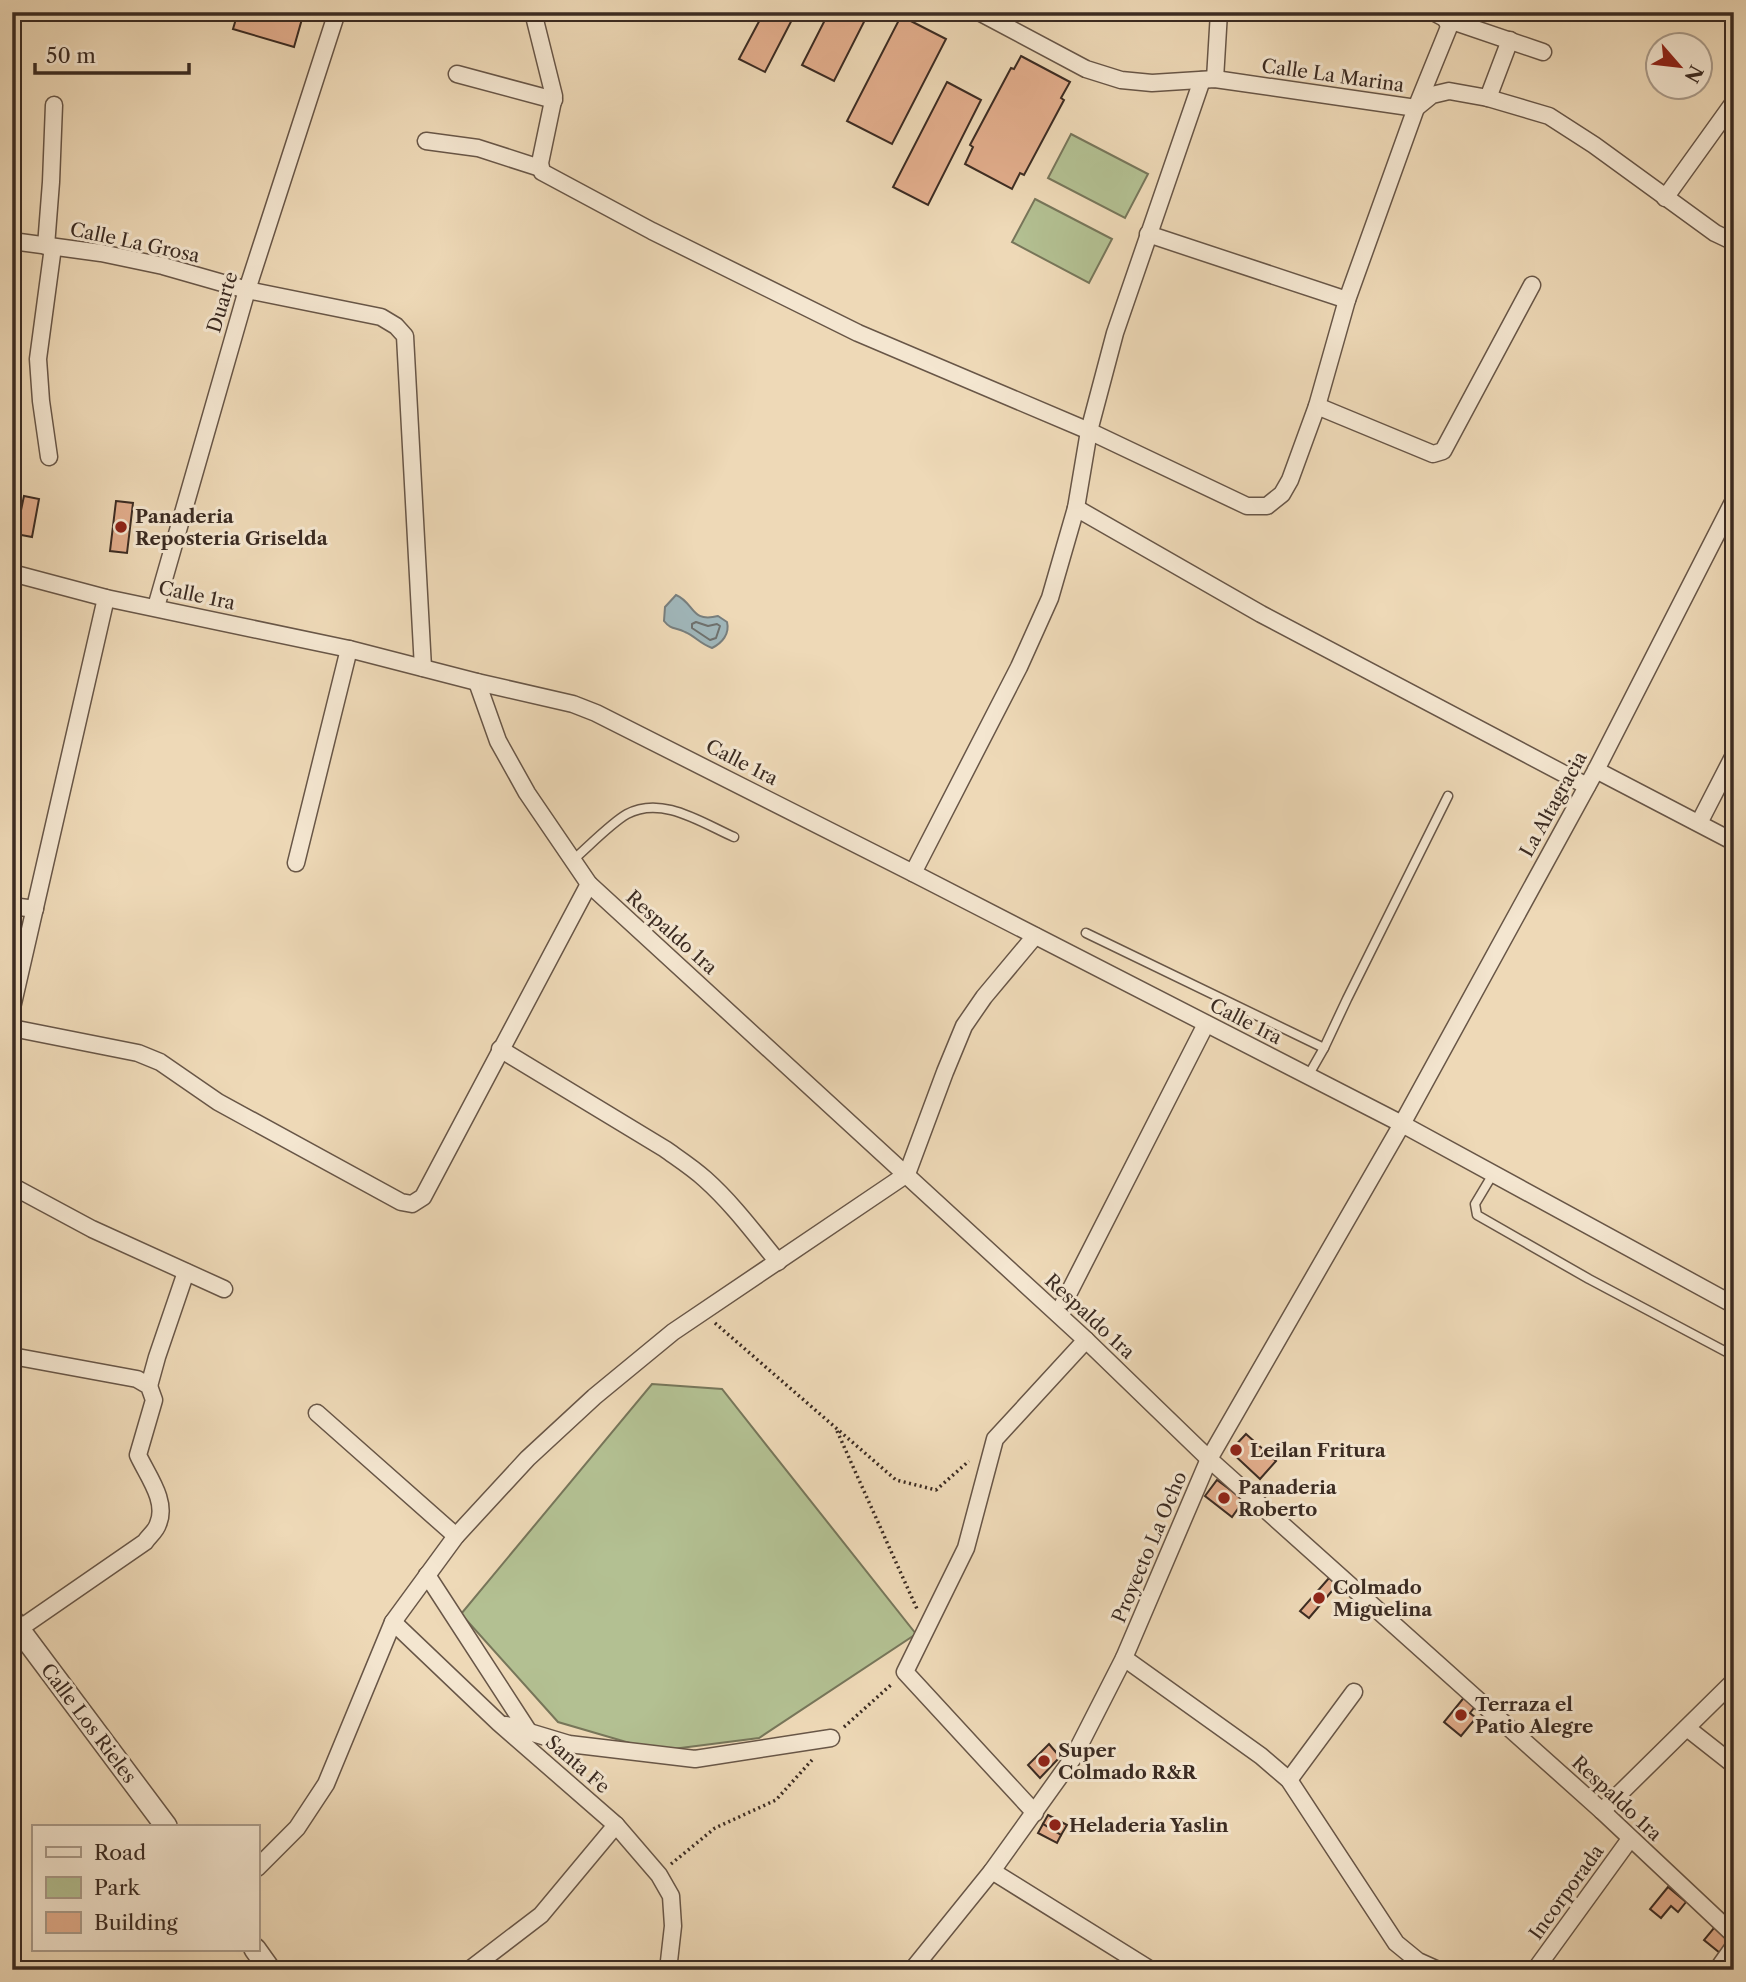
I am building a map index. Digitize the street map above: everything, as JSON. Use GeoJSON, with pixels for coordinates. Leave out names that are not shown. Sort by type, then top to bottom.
{"type":"FeatureCollection","features":[{"type":"Feature","properties":{"kind":"street","name":"Duarte"},"geometry":{"type":"LineString","coordinates":[[156,607],[247,290],[337,12]]}},
{"type":"Feature","properties":{"kind":"street"},"geometry":{"type":"LineString","coordinates":[[533,12],[554,100],[540,168]]}},
{"type":"Feature","properties":{"kind":"street","name":"Calle La Marina"},"geometry":{"type":"LineString","coordinates":[[979,12],[1086,69],[1121,80],[1152,83],[1208,79],[1416,108],[1432,95],[1449,91],[1488,98],[1549,116],[1594,145],[1714,233],[1734,242]]}},
{"type":"Feature","properties":{"kind":"street"},"geometry":{"type":"LineString","coordinates":[[913,873],[1019,667],[1050,598],[1076,508],[1088,431],[1115,333],[1149,234],[1208,79],[1219,12]]}},
{"type":"Feature","properties":{"kind":"street"},"geometry":{"type":"LineString","coordinates":[[1440,16],[1543,52]]}},
{"type":"Feature","properties":{"kind":"street"},"geometry":{"type":"LineString","coordinates":[[426,141],[478,149],[540,168],[542,172],[652,231],[858,333],[1088,431],[1247,506],[1267,506],[1282,494],[1304,445],[1347,300],[1416,108],[1449,27],[1440,16]]}},
{"type":"Feature","properties":{"kind":"street"},"geometry":{"type":"LineString","coordinates":[[1488,98],[1510,40]]}},
{"type":"Feature","properties":{"kind":"street"},"geometry":{"type":"LineString","coordinates":[[457,74],[554,100]]}},
{"type":"Feature","properties":{"kind":"street"},"geometry":{"type":"LineString","coordinates":[[1665,198],[1734,102]]}},
{"type":"Feature","properties":{"kind":"street"},"geometry":{"type":"LineString","coordinates":[[49,457],[38,359],[49,246],[54,105]]}},
{"type":"Feature","properties":{"kind":"street"},"geometry":{"type":"LineString","coordinates":[[1149,234],[1347,300]]}},
{"type":"Feature","properties":{"kind":"street","name":"Calle La Grosa"},"geometry":{"type":"LineString","coordinates":[[12,241],[100,253],[163,266],[247,290],[381,317],[396,326],[405,337],[423,668]]}},
{"type":"Feature","properties":{"kind":"street"},"geometry":{"type":"LineString","coordinates":[[1317,406],[1433,454],[1443,451],[1532,285]]}},
{"type":"Feature","properties":{"kind":"street","name":"La Altagracia"},"geometry":{"type":"LineString","coordinates":[[1402,1124],[1596,770],[1734,500]]}},
{"type":"Feature","properties":{"kind":"street"},"geometry":{"type":"LineString","coordinates":[[1076,508],[1261,614],[1587,786]]}},
{"type":"Feature","properties":{"kind":"street","name":"Calle 1ra"},"geometry":{"type":"LineString","coordinates":[[12,573],[106,598],[349,649],[573,704],[596,713],[1402,1124],[1734,1305]]}},
{"type":"Feature","properties":{"kind":"street"},"geometry":{"type":"LineString","coordinates":[[12,1008],[106,598]]}},
{"type":"Feature","properties":{"kind":"street"},"geometry":{"type":"LineString","coordinates":[[296,863],[349,649]]}},
{"type":"Feature","properties":{"kind":"street","name":"Respaldo 1ra"},"geometry":{"type":"LineString","coordinates":[[477,682],[498,741],[527,793],[589,884],[1058,1314],[1209,1459],[1602,1811],[1734,1935]]}},
{"type":"Feature","properties":{"kind":"street"},"geometry":{"type":"LineString","coordinates":[[1699,823],[1734,755]]}},
{"type":"Feature","properties":{"kind":"street"},"geometry":{"type":"LineString","coordinates":[[1596,770],[1734,842]]}},
{"type":"Feature","properties":{"kind":"street"},"geometry":{"type":"LineString","coordinates":[[12,1028],[138,1053],[179,1073],[218,1102],[401,1202],[412,1204],[423,1197],[589,884]]}},
{"type":"Feature","properties":{"kind":"street"},"geometry":{"type":"LineString","coordinates":[[12,906],[35,909]]}},
{"type":"Feature","properties":{"kind":"street"},"geometry":{"type":"LineString","coordinates":[[259,1866],[297,1828],[326,1784],[393,1622],[456,1536],[528,1458],[594,1397],[673,1332],[907,1174],[964,1026],[984,997],[1035,936]]}},
{"type":"Feature","properties":{"kind":"street"},"geometry":{"type":"LineString","coordinates":[[1058,1314],[1206,1024]]}},
{"type":"Feature","properties":{"kind":"street"},"geometry":{"type":"LineString","coordinates":[[500,1049],[688,1165],[736,1210],[778,1262]]}},
{"type":"Feature","properties":{"kind":"street","name":"Proyecto La Ocho"},"geometry":{"type":"LineString","coordinates":[[912,1970],[992,1871],[1073,1758],[1124,1658],[1209,1459],[1402,1124]]}},
{"type":"Feature","properties":{"kind":"street"},"geometry":{"type":"LineString","coordinates":[[12,1186],[92,1229],[224,1289]]}},
{"type":"Feature","properties":{"kind":"street"},"geometry":{"type":"LineString","coordinates":[[16,1625],[145,1542],[158,1527],[162,1514],[160,1500],[138,1455],[154,1399],[149,1386],[186,1272]]}},
{"type":"Feature","properties":{"kind":"street"},"geometry":{"type":"LineString","coordinates":[[1035,1813],[905,1672],[966,1548],[995,1439],[1086,1340]]}},
{"type":"Feature","properties":{"kind":"street"},"geometry":{"type":"LineString","coordinates":[[12,1356],[137,1379],[149,1386]]}},
{"type":"Feature","properties":{"kind":"street"},"geometry":{"type":"LineString","coordinates":[[317,1413],[456,1536]]}},
{"type":"Feature","properties":{"kind":"street"},"geometry":{"type":"LineString","coordinates":[[427,1574],[529,1732]]}},
{"type":"Feature","properties":{"kind":"street","name":"Santa Fe"},"geometry":{"type":"LineString","coordinates":[[393,1622],[499,1723],[616,1825],[659,1875],[671,1896],[673,1926],[668,1970]]}},
{"type":"Feature","properties":{"kind":"street","name":"Calle Los Rieles"},"geometry":{"type":"LineString","coordinates":[[16,1625],[165,1825]]}},
{"type":"Feature","properties":{"kind":"street"},"geometry":{"type":"LineString","coordinates":[[1124,1658],[1261,1756],[1289,1780],[1396,1943],[1418,1961],[1438,1970]]}},
{"type":"Feature","properties":{"kind":"street"},"geometry":{"type":"LineString","coordinates":[[1602,1811],[1734,1681]]}},
{"type":"Feature","properties":{"kind":"street"},"geometry":{"type":"LineString","coordinates":[[1289,1780],[1354,1692]]}},
{"type":"Feature","properties":{"kind":"street"},"geometry":{"type":"LineString","coordinates":[[499,1723],[569,1744],[695,1759],[831,1738]]}},
{"type":"Feature","properties":{"kind":"street"},"geometry":{"type":"LineString","coordinates":[[1687,1728],[1734,1765]]}},
{"type":"Feature","properties":{"kind":"street"},"geometry":{"type":"LineString","coordinates":[[469,1970],[541,1914],[616,1825]]}},
{"type":"Feature","properties":{"kind":"street","name":"Incorporada"},"geometry":{"type":"LineString","coordinates":[[1535,1970],[1630,1839]]}},
{"type":"Feature","properties":{"kind":"street"},"geometry":{"type":"LineString","coordinates":[[992,1871],[1149,1969]]}},
{"type":"Feature","properties":{"kind":"street"},"geometry":{"type":"LineString","coordinates":[[1717,1970],[1734,1947]]}},
{"type":"Feature","properties":{"kind":"street"},"geometry":{"type":"LineString","coordinates":[[256,1951],[270,1970]]}},
{"type":"Feature","properties":{"kind":"lane"},"geometry":{"type":"LineString","coordinates":[[1307,1076],[1324,1048],[1448,796]]}},
{"type":"Feature","properties":{"kind":"lane"},"geometry":{"type":"LineString","coordinates":[[573,860],[626,815],[653,807],[671,809],[734,837]]}},
{"type":"Feature","properties":{"kind":"lane"},"geometry":{"type":"LineString","coordinates":[[1086,933],[1324,1048]]}},
{"type":"Feature","properties":{"kind":"lane"},"geometry":{"type":"LineString","coordinates":[[1493,1174],[1475,1204],[1477,1215],[1589,1279],[1734,1356]]}},
{"type":"Feature","properties":{"kind":"path"},"geometry":{"type":"LineString","coordinates":[[702,1312],[895,1480],[936,1490],[995,1439]]}},
{"type":"Feature","properties":{"kind":"path"},"geometry":{"type":"LineString","coordinates":[[835,1428],[926,1630]]}},
{"type":"Feature","properties":{"kind":"path"},"geometry":{"type":"LineString","coordinates":[[659,1875],[715,1828],[776,1800],[831,1738],[905,1672]]}},
{"type":"Feature","properties":{"kind":"green space"},"geometry":{"type":"Polygon","coordinates":[[[1071,134],[1148,174],[1125,218],[1048,178],[1071,134]]]}},
{"type":"Feature","properties":{"kind":"green space"},"geometry":{"type":"Polygon","coordinates":[[[1035,199],[1112,239],[1089,283],[1012,242],[1035,199]]]}},
{"type":"Feature","properties":{"kind":"green space"},"geometry":{"type":"Polygon","coordinates":[[[652,1384],[722,1389],[916,1634],[759,1738],[657,1751],[558,1722],[461,1614],[652,1384]]]}},
{"type":"Feature","properties":{"kind":"water"},"geometry":{"type":"Polygon","coordinates":[[[676,595],[697,615],[718,616],[727,622],[722,641],[712,648],[664,621],[665,607],[676,595]]]}},
{"type":"Feature","properties":{"kind":"building"},"geometry":{"type":"Polygon","coordinates":[[[238,12],[304,12],[294,47],[233,29],[238,12]]]}},
{"type":"Feature","properties":{"kind":"building"},"geometry":{"type":"Polygon","coordinates":[[[764,12],[796,12],[765,72],[739,59],[764,12]]]}},
{"type":"Feature","properties":{"kind":"building"},"geometry":{"type":"Polygon","coordinates":[[[829,12],[869,12],[834,81],[802,65],[829,12]]]}},
{"type":"Feature","properties":{"kind":"building"},"geometry":{"type":"Polygon","coordinates":[[[901,16],[946,39],[892,144],[847,121],[901,16]]]}},
{"type":"Feature","properties":{"kind":"building"},"geometry":{"type":"Polygon","coordinates":[[[1021,56],[1070,82],[1061,98],[1064,100],[1024,175],[1020,173],[1012,189],[965,164],[973,147],[970,145],[1011,68],[1014,69],[1021,56]]]}},
{"type":"Feature","properties":{"kind":"building"},"geometry":{"type":"Polygon","coordinates":[[[947,82],[981,100],[928,205],[893,187],[947,82]]]}},
{"type":"Feature","properties":{"kind":"building"},"geometry":{"type":"Polygon","coordinates":[[[24,496],[39,499],[32,537],[16,534],[24,496]]]}},
{"type":"Feature","properties":{"kind":"building","name":"Panaderia Reposteria Griselda"},"geometry":{"type":"Polygon","coordinates":[[[116,501],[133,503],[127,553],[110,551],[116,501]]]}},
{"type":"Feature","properties":{"kind":"building"},"geometry":{"type":"Polygon","coordinates":[[[1246,1434],[1276,1461],[1260,1479],[1230,1451],[1246,1434]]]}},
{"type":"Feature","properties":{"kind":"building","name":"Panaderia Roberto"},"geometry":{"type":"Polygon","coordinates":[[[1217,1480],[1244,1500],[1232,1517],[1205,1496],[1217,1480]]]}},
{"type":"Feature","properties":{"kind":"building","name":"Colmado Miguelina"},"geometry":{"type":"Polygon","coordinates":[[[1329,1578],[1337,1585],[1309,1618],[1300,1611],[1329,1578]]]}},
{"type":"Feature","properties":{"kind":"building","name":"Terraza el Patio Alegre"},"geometry":{"type":"Polygon","coordinates":[[[1466,1695],[1477,1704],[1470,1713],[1476,1718],[1461,1736],[1444,1722],[1466,1695]]]}},
{"type":"Feature","properties":{"kind":"building","name":"Super Colmado R&R"},"geometry":{"type":"Polygon","coordinates":[[[1049,1744],[1060,1757],[1040,1778],[1028,1765],[1049,1744]]]}},
{"type":"Feature","properties":{"kind":"building","name":"Heladeria Yaslin"},"geometry":{"type":"Polygon","coordinates":[[[1048,1815],[1067,1825],[1061,1835],[1043,1824],[1048,1815]]]}},
{"type":"Feature","properties":{"kind":"building"},"geometry":{"type":"Polygon","coordinates":[[[1043,1824],[1061,1835],[1057,1843],[1038,1833],[1043,1824]]]}},
{"type":"Feature","properties":{"kind":"building"},"geometry":{"type":"Polygon","coordinates":[[[1668,1887],[1686,1902],[1678,1912],[1671,1906],[1661,1918],[1650,1909],[1668,1887]]]}},
{"type":"Feature","properties":{"kind":"building"},"geometry":{"type":"Polygon","coordinates":[[[1718,1923],[1730,1939],[1720,1953],[1704,1940],[1718,1923]]]}},
{"type":"Feature","properties":{"kind":"place","name":"Panaderia Reposteria Griselda"},"geometry":{"type":"Point","coordinates":[121,527]}},
{"type":"Feature","properties":{"kind":"place","name":"Leilan Fritura"},"geometry":{"type":"Point","coordinates":[1236,1450]}},
{"type":"Feature","properties":{"kind":"place","name":"Panaderia Roberto"},"geometry":{"type":"Point","coordinates":[1224,1498]}},
{"type":"Feature","properties":{"kind":"place","name":"Colmado Miguelina"},"geometry":{"type":"Point","coordinates":[1319,1598]}},
{"type":"Feature","properties":{"kind":"place","name":"Terraza el Patio Alegre"},"geometry":{"type":"Point","coordinates":[1461,1715]}},
{"type":"Feature","properties":{"kind":"place","name":"Super Colmado R&R"},"geometry":{"type":"Point","coordinates":[1044,1761]}},
{"type":"Feature","properties":{"kind":"place","name":"Heladeria Yaslin"},"geometry":{"type":"Point","coordinates":[1055,1825]}}]}
